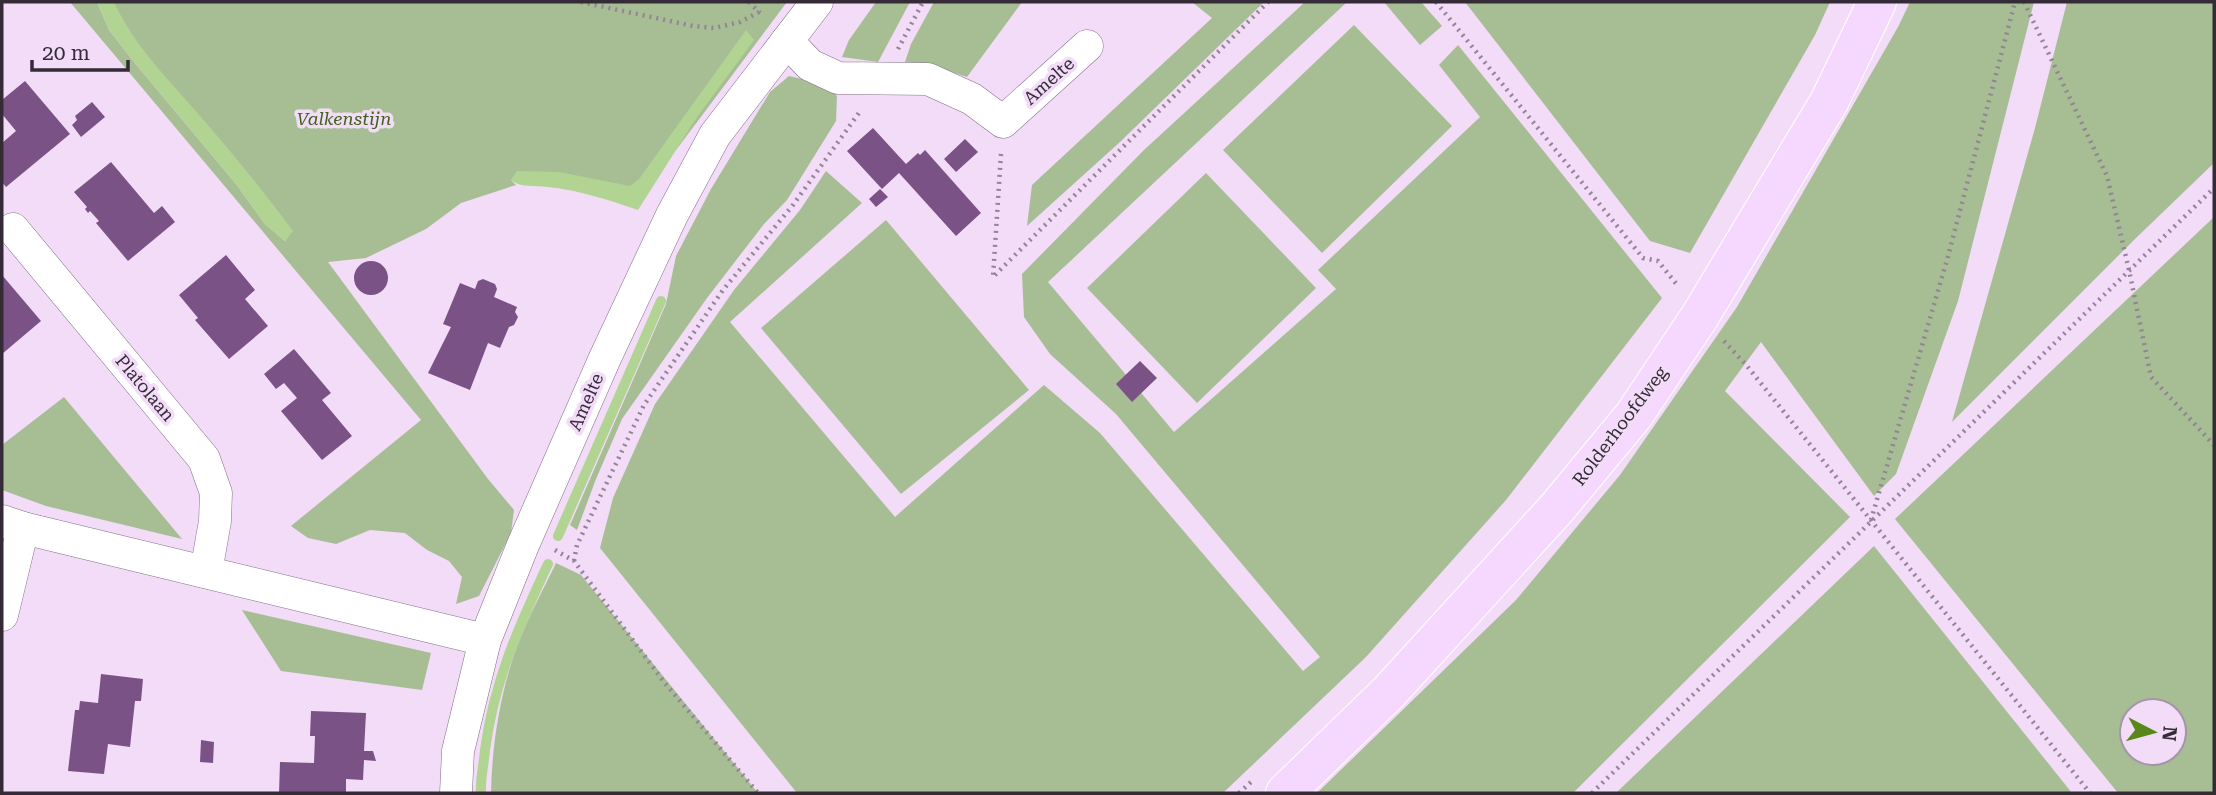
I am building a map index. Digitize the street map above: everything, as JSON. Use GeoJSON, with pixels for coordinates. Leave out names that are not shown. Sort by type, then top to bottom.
{"type":"FeatureCollection","features":[{"type":"Feature","properties":{"kind":"main road","name":"Rolderhoofdweg"},"geometry":{"type":"LineString","coordinates":[[1271,784],[1389,692],[1557,508],[1634,415],[1700,316],[1829,102],[1877,2]]}},
{"type":"Feature","properties":{"kind":"street","name":"Amelte"},"geometry":{"type":"LineString","coordinates":[[456,793],[458,751],[485,640],[523,545],[605,358],[672,215],[715,135],[817,2]]}},
{"type":"Feature","properties":{"kind":"street"},"geometry":{"type":"LineString","coordinates":[[788,41],[810,65],[838,78],[928,79],[972,99],[1003,122]]}},
{"type":"Feature","properties":{"kind":"street","name":"Amelte"},"geometry":{"type":"LineString","coordinates":[[1003,122],[1087,46]]}},
{"type":"Feature","properties":{"kind":"street","name":"Platolaan"},"geometry":{"type":"LineString","coordinates":[[13,229],[204,459],[216,493],[215,521],[206,572]]}},
{"type":"Feature","properties":{"kind":"street"},"geometry":{"type":"LineString","coordinates":[[2,615],[12,525],[485,640]]}},
{"type":"Feature","properties":{"kind":"path"},"geometry":{"type":"LineString","coordinates":[[581,2],[714,28],[740,22],[759,12]]}},
{"type":"Feature","properties":{"kind":"path"},"geometry":{"type":"LineString","coordinates":[[574,561],[577,544],[644,405],[723,290],[793,205],[883,78],[923,2]]}},
{"type":"Feature","properties":{"kind":"path"},"geometry":{"type":"LineString","coordinates":[[1003,122],[993,277],[1268,2]]}},
{"type":"Feature","properties":{"kind":"path"},"geometry":{"type":"LineString","coordinates":[[1436,2],[1643,258],[1658,261],[1679,288],[1686,276]]}},
{"type":"Feature","properties":{"kind":"path"},"geometry":{"type":"LineString","coordinates":[[1870,521],[1947,260],[2015,2]]}},
{"type":"Feature","properties":{"kind":"path"},"geometry":{"type":"LineString","coordinates":[[2024,2],[2107,176],[2151,377],[2214,444]]}},
{"type":"Feature","properties":{"kind":"path"},"geometry":{"type":"LineString","coordinates":[[1592,793],[2214,188]]}},
{"type":"Feature","properties":{"kind":"path"},"geometry":{"type":"LineString","coordinates":[[1700,316],[1747,366],[2090,793]]}},
{"type":"Feature","properties":{"kind":"path"},"geometry":{"type":"LineString","coordinates":[[523,545],[548,548],[574,561],[664,682],[758,793]]}},
{"type":"Feature","properties":{"kind":"path"},"geometry":{"type":"LineString","coordinates":[[1239,793],[1271,784]]}},
{"type":"Feature","properties":{"kind":"green space","name":"Valkenstijn"},"geometry":{"type":"Polygon","coordinates":[[[70,2],[97,2],[109,30],[134,62],[236,184],[265,224],[285,241],[288,237],[101,2],[787,2],[646,190],[511,180],[516,185],[461,203],[426,229],[366,258],[328,262],[488,479],[514,510],[511,533],[479,596],[456,604],[462,577],[449,561],[427,550],[405,533],[370,530],[336,544],[308,538],[291,526],[421,420],[70,2]]]}},
{"type":"Feature","properties":{"kind":"green space"},"geometry":{"type":"Polygon","coordinates":[[[876,2],[910,2],[878,62],[842,57],[849,40],[876,2]]]}},
{"type":"Feature","properties":{"kind":"green space"},"geometry":{"type":"Polygon","coordinates":[[[934,2],[1022,2],[967,77],[930,65],[905,62],[911,44],[934,2]]]}},
{"type":"Feature","properties":{"kind":"green space"},"geometry":{"type":"Polygon","coordinates":[[[1192,2],[1264,2],[1120,142],[1027,226],[1032,185],[1212,18],[1192,2]]]}},
{"type":"Feature","properties":{"kind":"green space"},"geometry":{"type":"Polygon","coordinates":[[[1305,2],[1347,2],[1048,282],[1174,432],[1336,289],[1318,270],[1480,117],[1439,65],[1458,45],[1662,298],[1506,500],[1366,657],[1223,793],[797,793],[600,548],[613,498],[655,404],[734,290],[800,210],[826,171],[862,203],[730,322],[895,517],[1044,385],[1100,433],[1303,671],[1320,657],[1116,414],[1050,354],[1024,317],[1022,274],[1144,150],[1305,2]]]}},
{"type":"Feature","properties":{"kind":"green space"},"geometry":{"type":"Polygon","coordinates":[[[1384,2],[1421,2],[1442,26],[1420,45],[1384,2]]]}},
{"type":"Feature","properties":{"kind":"green space"},"geometry":{"type":"Polygon","coordinates":[[[1465,2],[1830,2],[1815,35],[1690,253],[1650,241],[1465,2]]]}},
{"type":"Feature","properties":{"kind":"green space"},"geometry":{"type":"Polygon","coordinates":[[[1910,2],[2034,2],[1958,301],[1896,474],[1874,496],[1761,342],[1725,391],[1850,517],[1573,793],[1317,793],[1516,600],[1620,475],[1737,307],[1910,2]]]}},
{"type":"Feature","properties":{"kind":"green space"},"geometry":{"type":"Polygon","coordinates":[[[2067,2],[2214,2],[2214,163],[1952,422],[2035,128],[2067,2]]]}},
{"type":"Feature","properties":{"kind":"green space"},"geometry":{"type":"Polygon","coordinates":[[[1354,25],[1452,126],[1322,253],[1223,150],[1354,25]]]}},
{"type":"Feature","properties":{"kind":"green space"},"geometry":{"type":"Polygon","coordinates":[[[789,76],[820,83],[835,92],[836,121],[787,200],[764,224],[707,298],[622,419],[577,530],[570,525],[666,304],[676,256],[711,189],[770,92],[789,76]]]}},
{"type":"Feature","properties":{"kind":"green space"},"geometry":{"type":"Polygon","coordinates":[[[1206,173],[1316,288],[1197,403],[1087,288],[1206,173]]]}},
{"type":"Feature","properties":{"kind":"green space"},"geometry":{"type":"Polygon","coordinates":[[[2214,217],[2214,793],[2118,793],[1895,519],[2214,217]]]}},
{"type":"Feature","properties":{"kind":"green space"},"geometry":{"type":"Polygon","coordinates":[[[886,220],[1029,390],[901,494],[761,328],[886,220]]]}},
{"type":"Feature","properties":{"kind":"green space"},"geometry":{"type":"Polygon","coordinates":[[[64,397],[182,539],[46,506],[2,490],[2,445],[64,397]]]}},
{"type":"Feature","properties":{"kind":"green space"},"geometry":{"type":"Polygon","coordinates":[[[1874,546],[2072,793],[1616,793],[1874,546]]]}},
{"type":"Feature","properties":{"kind":"green space"},"geometry":{"type":"Polygon","coordinates":[[[556,563],[581,575],[758,793],[491,793],[493,754],[507,677],[523,631],[556,563]]]}},
{"type":"Feature","properties":{"kind":"green space"},"geometry":{"type":"Polygon","coordinates":[[[242,610],[431,653],[422,690],[281,671],[242,610]]]}},
{"type":"Feature","properties":{"kind":"shaded area"},"geometry":{"type":"Polygon","coordinates":[[[97,2],[114,2],[142,48],[237,159],[293,231],[285,241],[265,224],[236,184],[134,62],[109,30],[97,2]]]}},
{"type":"Feature","properties":{"kind":"shaded area"},"geometry":{"type":"Polygon","coordinates":[[[746,30],[754,40],[695,120],[638,210],[582,193],[523,185],[511,180],[517,171],[559,172],[630,186],[639,179],[746,30]]]}},
{"type":"Feature","properties":{"kind":"building"},"geometry":{"type":"Polygon","coordinates":[[[25,81],[70,134],[6,187],[2,182],[2,143],[16,131],[2,114],[2,100],[25,81]]]}},
{"type":"Feature","properties":{"kind":"building"},"geometry":{"type":"Polygon","coordinates":[[[92,102],[105,117],[81,137],[72,125],[77,120],[75,116],[92,102]]]}},
{"type":"Feature","properties":{"kind":"building"},"geometry":{"type":"Polygon","coordinates":[[[873,128],[906,164],[925,150],[981,213],[956,236],[899,173],[882,189],[847,151],[873,128]]]}},
{"type":"Feature","properties":{"kind":"building"},"geometry":{"type":"Polygon","coordinates":[[[965,139],[978,152],[956,172],[944,159],[965,139]]]}},
{"type":"Feature","properties":{"kind":"building"},"geometry":{"type":"Polygon","coordinates":[[[111,162],[154,213],[162,206],[175,222],[128,261],[74,192],[111,162]]]}},
{"type":"Feature","properties":{"kind":"building"},"geometry":{"type":"Polygon","coordinates":[[[880,189],[888,197],[876,207],[869,199],[880,189]]]}},
{"type":"Feature","properties":{"kind":"building"},"geometry":{"type":"Polygon","coordinates":[[[226,255],[255,290],[245,299],[268,326],[229,359],[195,320],[198,318],[179,295],[226,255]]]}},
{"type":"Feature","properties":{"kind":"building"},"geometry":{"type":"Polygon","coordinates":[[[371,261],[383,266],[388,278],[383,290],[371,295],[359,290],[354,278],[359,266],[371,261]]]}},
{"type":"Feature","properties":{"kind":"building"},"geometry":{"type":"Polygon","coordinates":[[[2,275],[41,321],[2,354],[2,275]]]}},
{"type":"Feature","properties":{"kind":"building"},"geometry":{"type":"Polygon","coordinates":[[[483,279],[495,284],[497,289],[494,297],[517,307],[515,312],[518,317],[514,325],[509,327],[500,348],[488,343],[470,390],[428,373],[451,327],[443,324],[460,283],[475,289],[478,281],[483,279]]]}},
{"type":"Feature","properties":{"kind":"building"},"geometry":{"type":"Polygon","coordinates":[[[294,349],[331,393],[322,400],[352,436],[322,460],[281,411],[297,398],[284,383],[276,389],[264,374],[294,349]]]}},
{"type":"Feature","properties":{"kind":"building"},"geometry":{"type":"Polygon","coordinates":[[[1140,361],[1157,378],[1132,402],[1116,384],[1140,361]]]}},
{"type":"Feature","properties":{"kind":"building"},"geometry":{"type":"Polygon","coordinates":[[[101,674],[143,679],[141,701],[135,701],[130,747],[108,744],[104,774],[68,771],[75,710],[79,710],[80,701],[98,703],[101,674]]]}},
{"type":"Feature","properties":{"kind":"building"},"geometry":{"type":"Polygon","coordinates":[[[311,711],[366,713],[364,751],[373,751],[376,761],[364,760],[363,780],[346,779],[346,793],[279,793],[280,762],[314,763],[315,736],[310,736],[311,711]]]}},
{"type":"Feature","properties":{"kind":"building"},"geometry":{"type":"Polygon","coordinates":[[[201,740],[214,742],[213,763],[200,762],[201,740]]]}},
{"type":"Feature","properties":{"kind":"waterway"},"geometry":{"type":"LineString","coordinates":[[558,536],[661,301]]}},
{"type":"Feature","properties":{"kind":"waterway"},"geometry":{"type":"LineString","coordinates":[[481,793],[489,725],[501,677],[548,564]]}}]}
